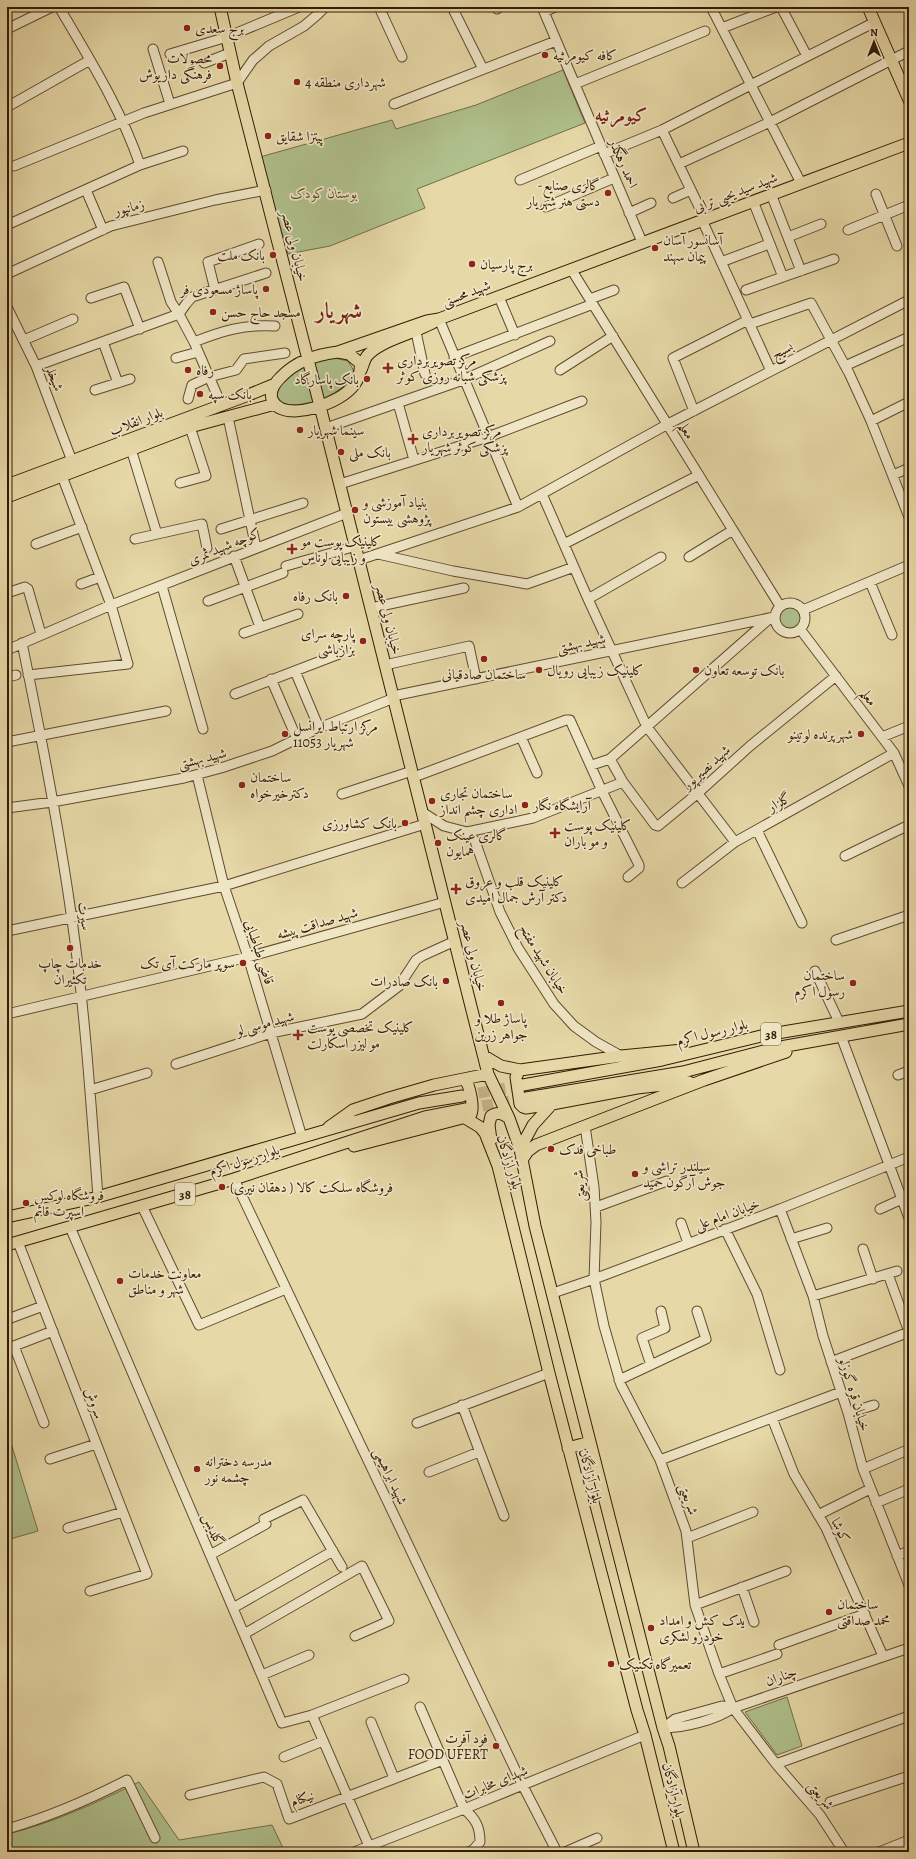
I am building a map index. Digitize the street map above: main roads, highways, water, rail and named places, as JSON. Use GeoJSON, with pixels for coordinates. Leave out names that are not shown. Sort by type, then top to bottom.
{"type":"FeatureCollection","features":[{"type":"Feature","properties":{"kind":"main road","name":"خیابان ولی عصر"},"geometry":{"type":"LineString","coordinates":[[220,7],[237,83],[266,190],[488,1074]]}},
{"type":"Feature","properties":{"kind":"main road"},"geometry":{"type":"LineString","coordinates":[[870,8],[893,60],[907,86],[909,100]]}},
{"type":"Feature","properties":{"kind":"main road","name":"شهید سید یحیی ترابی"},"geometry":{"type":"LineString","coordinates":[[571,268],[909,143]]}},
{"type":"Feature","properties":{"kind":"main road","name":"شهید محسنی"},"geometry":{"type":"LineString","coordinates":[[439,320],[571,268]]}},
{"type":"Feature","properties":{"kind":"main road"},"geometry":{"type":"LineString","coordinates":[[439,320],[416,332],[378,346],[367,356],[360,370],[357,381],[351,388],[330,402],[320,406],[295,411],[280,408],[271,398],[270,394],[275,384],[290,368],[308,358],[338,352],[427,321],[439,320]]}},
{"type":"Feature","properties":{"kind":"main road"},"geometry":{"type":"LineString","coordinates":[[338,352],[349,354],[356,359],[360,363],[360,370]]}},
{"type":"Feature","properties":{"kind":"main road","name":"بلوار انقلاب"},"geometry":{"type":"LineString","coordinates":[[7,485],[275,384]]}},
{"type":"Feature","properties":{"kind":"main road","name":"بلوار انقلاب"},"geometry":{"type":"LineString","coordinates":[[7,497],[190,427],[275,404]]}},
{"type":"Feature","properties":{"kind":"main road","name":"بلوار رسول اکرم"},"geometry":{"type":"LineString","coordinates":[[523,1086],[662,1060],[766,1035],[909,1011]]}},
{"type":"Feature","properties":{"kind":"main road","name":"38"},"geometry":{"type":"LineString","coordinates":[[526,1098],[683,1072],[775,1048],[909,1024]]}},
{"type":"Feature","properties":{"kind":"main road"},"geometry":{"type":"LineString","coordinates":[[521,1155],[536,1145],[704,1080],[824,1039]]}},
{"type":"Feature","properties":{"kind":"main road"},"geometry":{"type":"LineString","coordinates":[[484,1056],[501,1066],[520,1070],[667,1050],[700,1050]]}},
{"type":"Feature","properties":{"kind":"main road"},"geometry":{"type":"LineString","coordinates":[[520,1070],[516,1077],[520,1104],[526,1108],[637,1088],[704,1080]]}},
{"type":"Feature","properties":{"kind":"main road"},"geometry":{"type":"LineString","coordinates":[[322,1131],[353,1110],[417,1089],[488,1074]]}},
{"type":"Feature","properties":{"kind":"main road","name":"بلوار آزادگان"},"geometry":{"type":"LineString","coordinates":[[488,1074],[509,1118],[521,1155],[535,1226],[663,1728],[669,1746],[694,1852]]}},
{"type":"Feature","properties":{"kind":"main road"},"geometry":{"type":"LineString","coordinates":[[464,1079],[468,1083],[472,1110],[472,1114],[466,1113]]}},
{"type":"Feature","properties":{"kind":"main road","name":"بلوار رسول اکرم"},"geometry":{"type":"LineString","coordinates":[[7,1217],[98,1197],[419,1103],[462,1096]]}},
{"type":"Feature","properties":{"kind":"main road"},"geometry":{"type":"LineString","coordinates":[[521,1155],[533,1125],[552,1104]]}},
{"type":"Feature","properties":{"kind":"main road","name":"بلوار رسول اکرم"},"geometry":{"type":"LineString","coordinates":[[7,1245],[70,1228],[100,1217],[234,1179],[425,1117],[466,1113]]}},
{"type":"Feature","properties":{"kind":"main road","name":"بلوار آزادگان"},"geometry":{"type":"LineString","coordinates":[[466,1113],[480,1127],[493,1152],[568,1448],[637,1710],[645,1735],[674,1852]]}},
{"type":"Feature","properties":{"kind":"main road"},"geometry":{"type":"LineString","coordinates":[[493,1152],[489,1130],[489,1120],[495,1113],[499,1113],[509,1118]]}},
{"type":"Feature","properties":{"kind":"main road"},"geometry":{"type":"LineString","coordinates":[[568,1448],[590,1442]]}},
{"type":"Feature","properties":{"kind":"tunnel"},"geometry":{"type":"LineString","coordinates":[[462,1096],[523,1085]]}},
{"type":"Feature","properties":{"kind":"tunnel"},"geometry":{"type":"LineString","coordinates":[[466,1109],[526,1098]]}},
{"type":"Feature","properties":{"kind":"place","name":"برج سعدی"},"geometry":{"type":"Point","coordinates":[187,28]}},
{"type":"Feature","properties":{"kind":"place","name":"کافه کیومرثیه"},"geometry":{"type":"Point","coordinates":[545,55]}},
{"type":"Feature","properties":{"kind":"place","name":"محصولات فرهنگی داریوش"},"geometry":{"type":"Point","coordinates":[220,66]}},
{"type":"Feature","properties":{"kind":"place","name":"شهرداری منطقه 4"},"geometry":{"type":"Point","coordinates":[297,82]}},
{"type":"Feature","properties":{"kind":"place","name":"پیتزا شقایق"},"geometry":{"type":"Point","coordinates":[268,136]}},
{"type":"Feature","properties":{"kind":"place","name":"-گالری صنایع دستی هنر شهریار"},"geometry":{"type":"Point","coordinates":[608,193]}},
{"type":"Feature","properties":{"kind":"place","name":"آسانسور آسان پیمان سهند"},"geometry":{"type":"Point","coordinates":[655,248]}},
{"type":"Feature","properties":{"kind":"place","name":"بانک ملت"},"geometry":{"type":"Point","coordinates":[273,255]}},
{"type":"Feature","properties":{"kind":"place","name":"برج پارسیان"},"geometry":{"type":"Point","coordinates":[472,264]}},
{"type":"Feature","properties":{"kind":"place","name":"پاساژ مسعودی فر"},"geometry":{"type":"Point","coordinates":[266,289]}},
{"type":"Feature","properties":{"kind":"place","name":"مسجد حاج حسن"},"geometry":{"type":"Point","coordinates":[213,312]}},
{"type":"Feature","properties":{"kind":"place","name":"مرکز تصویربرداری پزشکی شبانه روزی کوثر"},"geometry":{"type":"Point","coordinates":[388,368]}},
{"type":"Feature","properties":{"kind":"place","name":"رفاه"},"geometry":{"type":"Point","coordinates":[188,370]}},
{"type":"Feature","properties":{"kind":"place","name":"بانک پاسارگاد"},"geometry":{"type":"Point","coordinates":[367,379]}},
{"type":"Feature","properties":{"kind":"place","name":"بانک سپه"},"geometry":{"type":"Point","coordinates":[200,394]}},
{"type":"Feature","properties":{"kind":"place","name":"سینما شهریار"},"geometry":{"type":"Point","coordinates":[300,430]}},
{"type":"Feature","properties":{"kind":"place","name":"مرکز تصویربرداری پزشکی کوثر شهریار"},"geometry":{"type":"Point","coordinates":[413,439]}},
{"type":"Feature","properties":{"kind":"place","name":"بانک ملی"},"geometry":{"type":"Point","coordinates":[341,452]}},
{"type":"Feature","properties":{"kind":"place","name":"بنیاد آموزشی و پژوهشی بیستون"},"geometry":{"type":"Point","coordinates":[355,510]}},
{"type":"Feature","properties":{"kind":"place","name":"کلینیک پوست مو و زیبایی لوناس"},"geometry":{"type":"Point","coordinates":[292,549]}},
{"type":"Feature","properties":{"kind":"place","name":"بانک رفاه"},"geometry":{"type":"Point","coordinates":[346,596]}},
{"type":"Feature","properties":{"kind":"place","name":"پارچه سرای بزازباشی"},"geometry":{"type":"Point","coordinates":[363,641]}},
{"type":"Feature","properties":{"kind":"place","name":"ساختمان صادقیانی"},"geometry":{"type":"Point","coordinates":[484,659]}},
{"type":"Feature","properties":{"kind":"place","name":"کلینیک زیبایی رویال"},"geometry":{"type":"Point","coordinates":[539,670]}},
{"type":"Feature","properties":{"kind":"place","name":"بانک توسعه تعاون"},"geometry":{"type":"Point","coordinates":[696,670]}},
{"type":"Feature","properties":{"kind":"place","name":"مرکز ارتباط ایرانسل 11053 شهریار"},"geometry":{"type":"Point","coordinates":[285,734]}},
{"type":"Feature","properties":{"kind":"place","name":"شهر پرنده لوتینو"},"geometry":{"type":"Point","coordinates":[861,734]}},
{"type":"Feature","properties":{"kind":"place","name":"ساختمان دکترخیرخواه"},"geometry":{"type":"Point","coordinates":[242,785]}},
{"type":"Feature","properties":{"kind":"place","name":"ساختمان تجاری اداری چشم انداز"},"geometry":{"type":"Point","coordinates":[432,801]}},
{"type":"Feature","properties":{"kind":"place","name":"آرایشگاه نگار"},"geometry":{"type":"Point","coordinates":[525,805]}},
{"type":"Feature","properties":{"kind":"place","name":"بانک کشاورزی"},"geometry":{"type":"Point","coordinates":[405,823]}},
{"type":"Feature","properties":{"kind":"place","name":"کلینیک پوست و مو باران"},"geometry":{"type":"Point","coordinates":[555,833]}},
{"type":"Feature","properties":{"kind":"place","name":"گالری عینک همایون"},"geometry":{"type":"Point","coordinates":[438,843]}},
{"type":"Feature","properties":{"kind":"place","name":"کلینیک قلب و عروق دکتر آرش جمال امیدی"},"geometry":{"type":"Point","coordinates":[456,889]}},
{"type":"Feature","properties":{"kind":"place","name":"خدمات چاپ تکثیران"},"geometry":{"type":"Point","coordinates":[70,948]}},
{"type":"Feature","properties":{"kind":"place","name":"سوپر مارکت آی تک"},"geometry":{"type":"Point","coordinates":[243,963]}},
{"type":"Feature","properties":{"kind":"place","name":"بانک صادرات"},"geometry":{"type":"Point","coordinates":[446,981]}},
{"type":"Feature","properties":{"kind":"place","name":"ساختمان رسول اکرم"},"geometry":{"type":"Point","coordinates":[853,983]}},
{"type":"Feature","properties":{"kind":"place","name":"پاساژ طلا و جواهر زرین"},"geometry":{"type":"Point","coordinates":[501,1003]}},
{"type":"Feature","properties":{"kind":"place","name":"کلینیک تخصصی پوست مو لیزر اسکارلت"},"geometry":{"type":"Point","coordinates":[298,1035]}},
{"type":"Feature","properties":{"kind":"place","name":"طباخی فدک"},"geometry":{"type":"Point","coordinates":[551,1149]}},
{"type":"Feature","properties":{"kind":"place","name":"سیلندر تراشی و جوش آرگون حمید"},"geometry":{"type":"Point","coordinates":[635,1174]}},
{"type":"Feature","properties":{"kind":"place","name":"فروشگاه سلکت کالا ( دهقان نیری)"},"geometry":{"type":"Point","coordinates":[222,1187]}},
{"type":"Feature","properties":{"kind":"place","name":"فروشگاه لوکس اسپرت قائم"},"geometry":{"type":"Point","coordinates":[26,1203]}},
{"type":"Feature","properties":{"kind":"place","name":"معاونت خدمات شهر و مناطق"},"geometry":{"type":"Point","coordinates":[120,1281]}},
{"type":"Feature","properties":{"kind":"place","name":"مدرسه دخترانه چشمه نور"},"geometry":{"type":"Point","coordinates":[197,1469]}},
{"type":"Feature","properties":{"kind":"place","name":"ساختمان محمد صداقتی"},"geometry":{"type":"Point","coordinates":[829,1612]}},
{"type":"Feature","properties":{"kind":"place","name":"یدک کش و امداد خودرو لشکری"},"geometry":{"type":"Point","coordinates":[651,1628]}},
{"type":"Feature","properties":{"kind":"place","name":"تعمیرگاه تکنیک"},"geometry":{"type":"Point","coordinates":[611,1664]}},
{"type":"Feature","properties":{"kind":"place","name":"فود آفِرت FOOD UFERT"},"geometry":{"type":"Point","coordinates":[496,1746]}},
{"type":"Feature","properties":{"kind":"district","name":"کیومرثیه"},"geometry":{"type":"Point","coordinates":[621,115]}},
{"type":"Feature","properties":{"kind":"district","name":"شهریار"},"geometry":{"type":"Point","coordinates":[339,310]}},
{"type":"Feature","properties":{"kind":"park label","name":"بوستان کودک"},"geometry":{"type":"Point","coordinates":[324,193]}}]}
